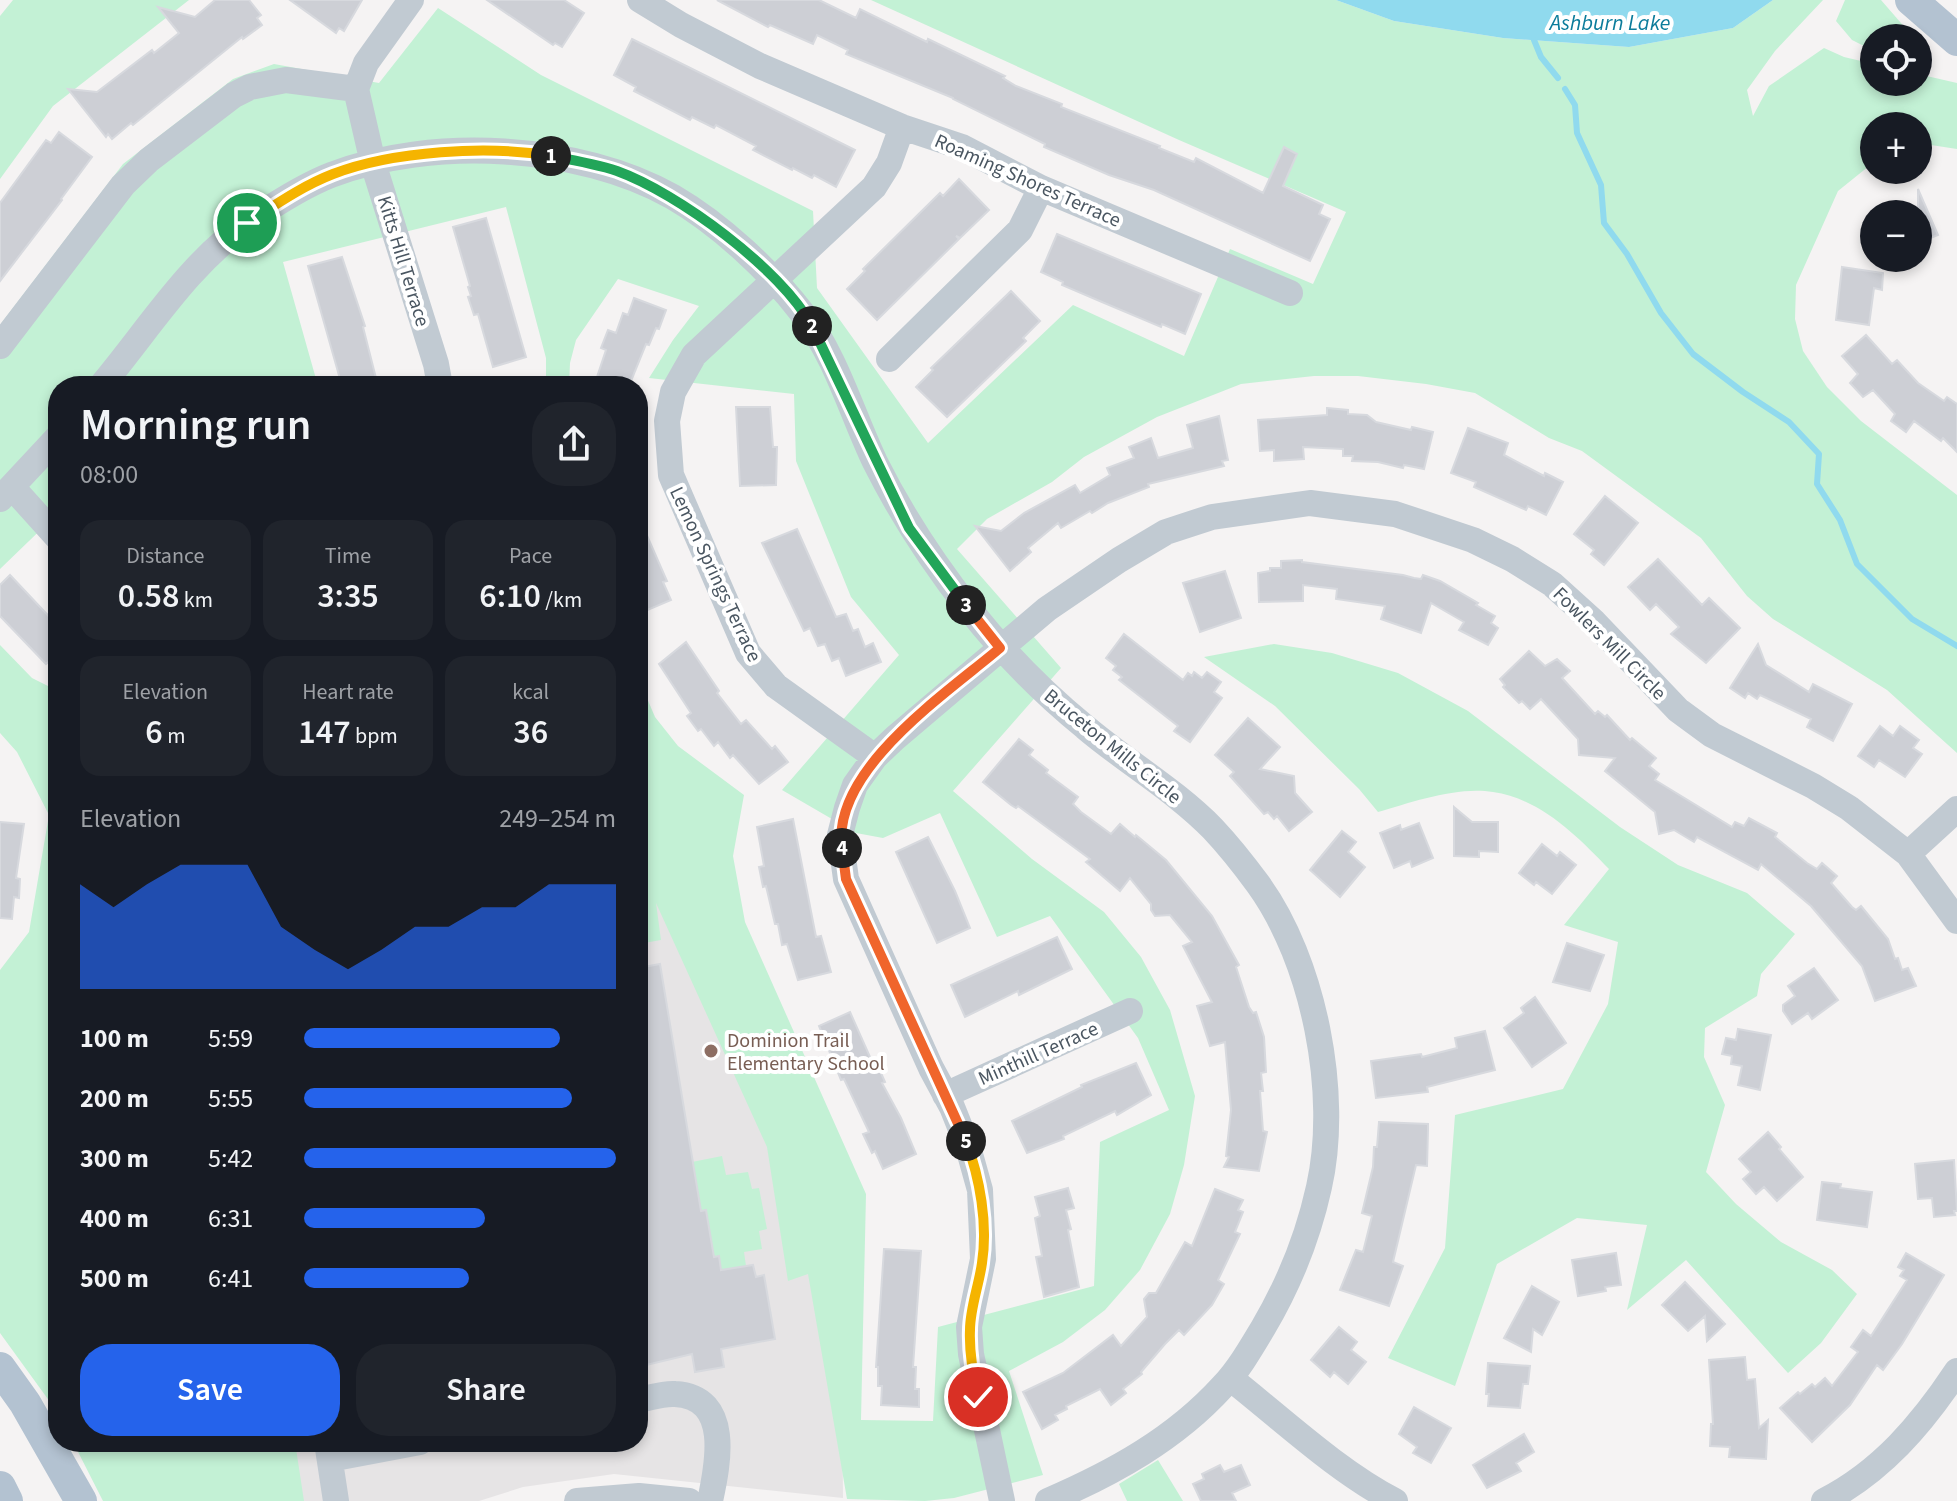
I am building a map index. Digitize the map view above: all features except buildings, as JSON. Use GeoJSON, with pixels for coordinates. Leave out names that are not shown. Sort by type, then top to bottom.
{"type":"FeatureCollection","features":[{"type":"Feature","properties":{"kind":"main road"},"geometry":{"type":"LineString","coordinates":[[1911,0],[1957,40]]}},
{"type":"Feature","properties":{"kind":"main road"},"geometry":{"type":"LineString","coordinates":[[0,1368],[48,1443]]}},
{"type":"Feature","properties":{"kind":"main road"},"geometry":{"type":"LineString","coordinates":[[53,1452],[81,1501]]}},
{"type":"Feature","properties":{"kind":"main road"},"geometry":{"type":"LineString","coordinates":[[0,1487],[7,1501]]}},
{"type":"Feature","properties":{"kind":"street"},"geometry":{"type":"LineString","coordinates":[[0,346],[123,185],[149,160],[234,95],[250,87],[286,80],[356,89],[366,63],[411,0]]}},
{"type":"Feature","properties":{"kind":"street","name":"Roaming Shores Terrace"},"geometry":{"type":"LineString","coordinates":[[640,0],[760,66],[902,127],[962,147],[1041,188],[1290,293]]}},
{"type":"Feature","properties":{"kind":"street","name":"Kitts Hill Terrace"},"geometry":{"type":"LineString","coordinates":[[356,89],[373,163],[438,376]]}},
{"type":"Feature","properties":{"kind":"street","name":"Lemon Springs Terrace"},"geometry":{"type":"LineString","coordinates":[[875,757],[776,686],[748,653],[671,475],[667,421],[673,392],[694,355],[874,187],[889,163],[902,127]]}},
{"type":"Feature","properties":{"kind":"street","name":"Bruceton Mills Circle"},"geometry":{"type":"LineString","coordinates":[[109,376],[183,280],[238,231],[304,188],[335,173],[373,163],[451,151],[526,152],[617,171],[675,198],[724,234],[774,279],[809,321],[909,528],[940,572],[1000,648],[1084,727],[1175,795],[1212,828],[1275,910],[1305,980],[1324,1082],[1326,1131],[1320,1185],[1299,1257],[1283,1292],[1230,1378],[1187,1421],[1144,1453],[1090,1483],[1048,1501]]}},
{"type":"Feature","properties":{"kind":"street"},"geometry":{"type":"LineString","coordinates":[[889,359],[1020,230],[1041,188]]}},
{"type":"Feature","properties":{"kind":"street"},"geometry":{"type":"LineString","coordinates":[[48,448],[6,493],[48,529]]}},
{"type":"Feature","properties":{"kind":"street","name":"Fowlers Mill Circle"},"geometry":{"type":"LineString","coordinates":[[1002,1501],[971,1354],[969,1327],[983,1259],[980,1190],[968,1147],[846,879],[840,835],[855,785],[875,757],[1047,609],[1119,560],[1177,528],[1212,517],[1310,503],[1395,514],[1473,540],[1552,584],[1594,622],[1678,710],[1712,735],[1813,786],[1849,808],[1908,854],[1957,921]]}},
{"type":"Feature","properties":{"kind":"street"},"geometry":{"type":"LineString","coordinates":[[1908,854],[1957,809]]}},
{"type":"Feature","properties":{"kind":"street","name":"Minthill Terrace"},"geometry":{"type":"LineString","coordinates":[[945,1095],[1130,1011]]}},
{"type":"Feature","properties":{"kind":"street"},"geometry":{"type":"LineString","coordinates":[[1824,1501],[1892,1453],[1932,1409],[1957,1371]]}},
{"type":"Feature","properties":{"kind":"street"},"geometry":{"type":"LineString","coordinates":[[1230,1378],[1333,1459],[1395,1501]]}},
{"type":"Feature","properties":{"kind":"street"},"geometry":{"type":"LineString","coordinates":[[648,1398],[673,1394],[686,1396],[701,1404],[713,1417],[719,1436],[710,1501]]}},
{"type":"Feature","properties":{"kind":"street"},"geometry":{"type":"LineString","coordinates":[[328,1452],[336,1501]]}},
{"type":"Feature","properties":{"kind":"street"},"geometry":{"type":"LineString","coordinates":[[577,1501],[639,1496],[689,1501]]}},
{"type":"Feature","properties":{"kind":"shaded area","name":"Dominion Trail Elementary School"},"geometry":{"type":"Polygon","coordinates":[[[648,757],[840,1165],[843,1498],[614,1474],[523,1487],[479,1501],[130,1501],[106,1452],[648,1452],[648,757]]]}},
{"type":"Feature","properties":{"kind":"green space"},"geometry":{"type":"Polygon","coordinates":[[[13,0],[189,0],[53,106],[0,179],[0,16],[13,0]]]}},
{"type":"Feature","properties":{"kind":"green space"},"geometry":{"type":"Polygon","coordinates":[[[871,0],[1336,0],[1394,21],[1503,38],[1629,47],[1733,28],[1773,0],[1823,0],[1775,51],[1747,90],[1753,116],[1769,86],[1824,48],[1860,61],[1860,96],[1932,96],[1932,77],[1957,83],[1957,149],[1932,145],[1932,112],[1860,112],[1860,173],[1838,191],[1796,285],[1795,319],[1803,351],[1827,387],[1861,421],[1957,495],[1957,753],[1887,690],[1773,619],[1747,596],[1701,538],[1582,451],[1549,438],[1475,393],[1358,376],[1314,376],[1241,384],[1157,417],[1084,457],[1052,482],[987,519],[957,549],[1061,668],[953,791],[1032,859],[1104,912],[1141,957],[1170,1010],[1195,1096],[1184,1165],[1170,1214],[1140,1270],[1105,1310],[1063,1342],[1009,1371],[1043,1475],[954,1498],[925,1501],[847,1499],[808,1274],[788,1281],[767,1147],[656,903],[661,940],[648,942],[648,701],[655,717],[678,746],[744,795],[733,856],[745,922],[866,1194],[861,1420],[933,1421],[938,1327],[1094,1286],[1100,1142],[1169,1110],[1138,1038],[1050,916],[997,937],[940,813],[883,838],[856,833],[782,790],[899,655],[851,597],[796,461],[794,394],[649,378],[699,306],[618,279],[576,340],[569,376],[546,376],[546,358],[506,207],[283,262],[315,376],[48,376],[48,523],[0,569],[0,325],[123,164],[233,79],[274,64],[379,83],[438,8],[541,75],[813,211],[817,288],[928,443],[1073,305],[1184,356],[1230,249],[1313,284],[1346,212],[871,0]]]}},
{"type":"Feature","properties":{"kind":"green space"},"geometry":{"type":"Polygon","coordinates":[[[1845,0],[1881,0],[1902,24],[1860,24],[1860,44],[1852,40],[1836,21],[1845,0]]]}},
{"type":"Feature","properties":{"kind":"green space"},"geometry":{"type":"Polygon","coordinates":[[[1274,644],[1332,653],[1398,673],[1468,711],[1620,827],[1678,865],[1747,893],[1795,934],[1761,974],[1757,996],[1705,1028],[1704,1057],[1725,1105],[1706,1172],[1736,1204],[1781,1242],[1832,1270],[1857,1294],[1821,1343],[1788,1373],[1686,1260],[1627,1310],[1647,1225],[1577,1218],[1497,1264],[1455,1386],[1388,1358],[1445,1248],[1455,1115],[1563,1089],[1608,1004],[1618,942],[1564,925],[1609,869],[1557,821],[1527,802],[1510,796],[1465,791],[1378,812],[1359,789],[1275,706],[1204,657],[1274,644]]]}},
{"type":"Feature","properties":{"kind":"green space"},"geometry":{"type":"Polygon","coordinates":[[[0,645],[32,678],[48,686],[48,813],[17,752],[0,733],[0,645]]]}},
{"type":"Feature","properties":{"kind":"green space"},"geometry":{"type":"Polygon","coordinates":[[[48,821],[48,1399],[0,1333],[0,970],[29,932],[48,821]]]}},
{"type":"Feature","properties":{"kind":"green space"},"geometry":{"type":"Polygon","coordinates":[[[722,1156],[726,1175],[748,1172],[752,1189],[759,1188],[767,1229],[759,1231],[762,1249],[744,1252],[746,1266],[721,1270],[719,1256],[714,1257],[706,1210],[701,1211],[692,1162],[722,1156]]]}},
{"type":"Feature","properties":{"kind":"green space"},"geometry":{"type":"Polygon","coordinates":[[[78,1452],[297,1452],[304,1501],[103,1501],[78,1452]]]}},
{"type":"Feature","properties":{"kind":"green space"},"geometry":{"type":"Polygon","coordinates":[[[1158,1460],[1183,1501],[1127,1501],[1119,1484],[1158,1460]]]}},
{"type":"Feature","properties":{"kind":"water","name":"Ashburn Lake"},"geometry":{"type":"Polygon","coordinates":[[[1336,0],[1773,0],[1733,28],[1629,47],[1503,38],[1394,21],[1336,0]]]}},
{"type":"Feature","properties":{"kind":"waterway"},"geometry":{"type":"LineString","coordinates":[[1534,40],[1541,57],[1558,78]]}},
{"type":"Feature","properties":{"kind":"waterway"},"geometry":{"type":"LineString","coordinates":[[1565,89],[1575,105],[1577,133],[1601,185],[1604,223],[1627,254],[1661,313],[1693,354],[1789,422],[1819,454],[1817,484],[1840,520],[1857,564],[1912,619],[1957,646]]}},
{"type":"Feature","properties":{"kind":"place","name":"Dominion Trail Elementary School"},"geometry":{"type":"Point","coordinates":[711,1051]}},
{"type":"Feature","properties":{"kind":"route"},"geometry":{"type":"LineString","coordinates":[[247,223],[335,173],[373,163],[451,151],[526,152],[617,171],[675,198],[724,234],[774,279],[809,321],[909,528],[1000,648],[875,757],[855,785],[840,835],[846,879],[931,1068],[952,1107],[980,1190],[983,1259],[969,1327],[978,1397]]}}]}
